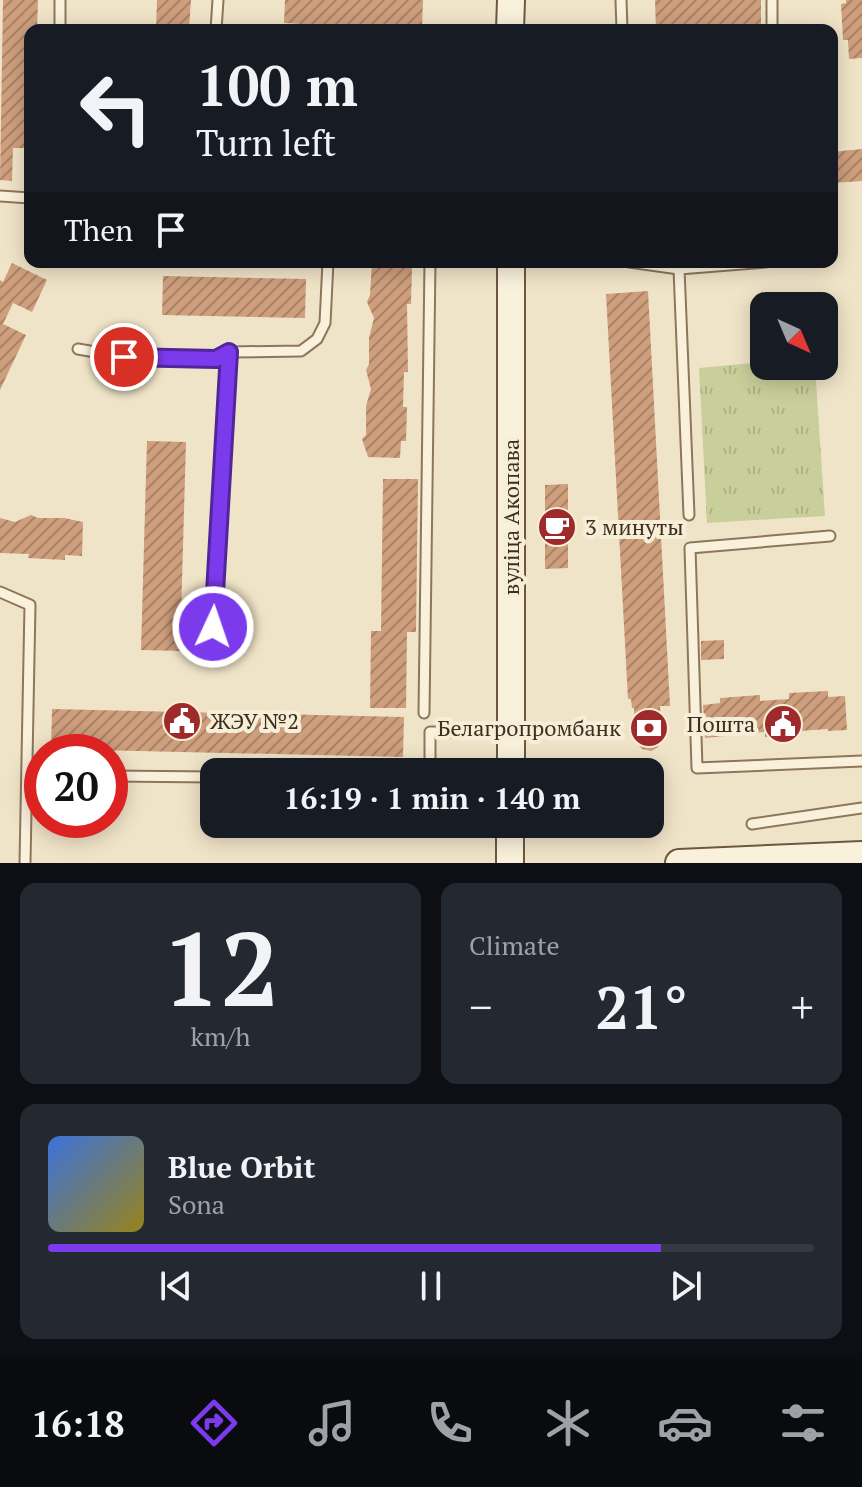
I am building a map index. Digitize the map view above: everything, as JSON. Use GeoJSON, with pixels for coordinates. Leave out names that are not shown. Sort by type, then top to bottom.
{"type":"FeatureCollection","features":[{"type":"Feature","properties":{"kind":"main road"},"geometry":{"type":"LineString","coordinates":[[510,24],[511,0]]}},
{"type":"Feature","properties":{"kind":"main road","name":"вуліца Акопава"},"geometry":{"type":"LineString","coordinates":[[511,268],[511,758]]}},
{"type":"Feature","properties":{"kind":"main road"},"geometry":{"type":"LineString","coordinates":[[510,838],[510,863]]}},
{"type":"Feature","properties":{"kind":"main road"},"geometry":{"type":"LineString","coordinates":[[679,863],[862,855]]}},
{"type":"Feature","properties":{"kind":"lane"},"geometry":{"type":"LineString","coordinates":[[60,0],[60,24]]}},
{"type":"Feature","properties":{"kind":"lane"},"geometry":{"type":"LineString","coordinates":[[216,24],[218,0]]}},
{"type":"Feature","properties":{"kind":"lane"},"geometry":{"type":"LineString","coordinates":[[621,0],[622,24]]}},
{"type":"Feature","properties":{"kind":"lane"},"geometry":{"type":"LineString","coordinates":[[772,0],[772,24]]}},
{"type":"Feature","properties":{"kind":"lane"},"geometry":{"type":"LineString","coordinates":[[0,196],[24,198]]}},
{"type":"Feature","properties":{"kind":"lane"},"geometry":{"type":"LineString","coordinates":[[78,349],[124,357],[216,359],[229,352],[301,351],[317,339],[325,323],[328,268]]}},
{"type":"Feature","properties":{"kind":"lane"},"geometry":{"type":"LineString","coordinates":[[424,713],[430,268]]}},
{"type":"Feature","properties":{"kind":"lane"},"geometry":{"type":"LineString","coordinates":[[672,268],[691,268]]}},
{"type":"Feature","properties":{"kind":"lane"},"geometry":{"type":"LineString","coordinates":[[679,269],[689,515]]}},
{"type":"Feature","properties":{"kind":"lane"},"geometry":{"type":"LineString","coordinates":[[213,627],[229,352]]}},
{"type":"Feature","properties":{"kind":"lane"},"geometry":{"type":"LineString","coordinates":[[830,536],[690,548],[697,768],[862,761]]}},
{"type":"Feature","properties":{"kind":"lane"},"geometry":{"type":"LineString","coordinates":[[0,592],[30,605],[28,734]]}},
{"type":"Feature","properties":{"kind":"lane"},"geometry":{"type":"LineString","coordinates":[[430,758],[430,732],[511,732]]}},
{"type":"Feature","properties":{"kind":"lane"},"geometry":{"type":"LineString","coordinates":[[128,776],[200,777]]}},
{"type":"Feature","properties":{"kind":"lane"},"geometry":{"type":"LineString","coordinates":[[752,824],[862,808]]}},
{"type":"Feature","properties":{"kind":"lane"},"geometry":{"type":"LineString","coordinates":[[25,863],[26,838]]}},
{"type":"Feature","properties":{"kind":"green space"},"geometry":{"type":"Polygon","coordinates":[[[750,363],[750,380],[816,380],[825,516],[707,523],[699,368],[750,363]]]}},
{"type":"Feature","properties":{"kind":"building"},"geometry":{"type":"Polygon","coordinates":[[[3,0],[38,0],[37,24],[24,24],[24,148],[13,148],[12,181],[0,180],[3,0]]]}},
{"type":"Feature","properties":{"kind":"building"},"geometry":{"type":"Polygon","coordinates":[[[157,0],[191,0],[189,24],[156,24],[157,0]]]}},
{"type":"Feature","properties":{"kind":"building"},"geometry":{"type":"Polygon","coordinates":[[[285,0],[423,0],[422,24],[284,23],[285,0]]]}},
{"type":"Feature","properties":{"kind":"building"},"geometry":{"type":"Polygon","coordinates":[[[655,0],[761,0],[761,24],[656,24],[655,0]]]}},
{"type":"Feature","properties":{"kind":"building"},"geometry":{"type":"Polygon","coordinates":[[[846,0],[862,0],[862,58],[849,59],[848,40],[843,40],[841,4],[846,0]]]}},
{"type":"Feature","properties":{"kind":"building"},"geometry":{"type":"Polygon","coordinates":[[[862,149],[862,181],[838,183],[838,151],[862,149]]]}},
{"type":"Feature","properties":{"kind":"building"},"geometry":{"type":"Polygon","coordinates":[[[12,263],[47,280],[32,312],[13,303],[3,324],[26,335],[0,390],[0,280],[3,282],[12,263]]]}},
{"type":"Feature","properties":{"kind":"building"},"geometry":{"type":"Polygon","coordinates":[[[372,268],[412,268],[411,304],[407,304],[408,372],[404,372],[406,441],[401,441],[400,458],[368,457],[362,439],[366,435],[366,406],[371,389],[366,370],[374,318],[367,302],[372,268]]]}},
{"type":"Feature","properties":{"kind":"building"},"geometry":{"type":"Polygon","coordinates":[[[163,276],[306,279],[305,318],[162,315],[163,276]]]}},
{"type":"Feature","properties":{"kind":"building"},"geometry":{"type":"Polygon","coordinates":[[[648,291],[670,706],[660,706],[662,740],[651,751],[642,749],[636,742],[634,708],[631,699],[628,699],[606,294],[648,291]]]}},
{"type":"Feature","properties":{"kind":"building"},"geometry":{"type":"Polygon","coordinates":[[[147,441],[186,442],[180,651],[141,650],[147,441]]]}},
{"type":"Feature","properties":{"kind":"building"},"geometry":{"type":"Polygon","coordinates":[[[383,479],[418,479],[416,632],[407,632],[406,708],[370,708],[371,631],[381,631],[383,479]]]}},
{"type":"Feature","properties":{"kind":"building","name":"3 минуты"},"geometry":{"type":"Polygon","coordinates":[[[568,484],[568,568],[545,569],[545,485],[568,484]]]}},
{"type":"Feature","properties":{"kind":"building"},"geometry":{"type":"Polygon","coordinates":[[[31,515],[83,522],[82,556],[65,555],[65,560],[0,553],[0,518],[15,522],[31,515]]]}},
{"type":"Feature","properties":{"kind":"building"},"geometry":{"type":"Polygon","coordinates":[[[724,640],[724,659],[701,660],[701,641],[724,640]]]}},
{"type":"Feature","properties":{"kind":"building"},"geometry":{"type":"Polygon","coordinates":[[[828,691],[828,697],[845,696],[847,730],[785,732],[785,736],[765,737],[765,732],[705,738],[703,705],[720,703],[720,698],[760,695],[760,701],[789,699],[789,693],[828,691]]]}},
{"type":"Feature","properties":{"kind":"building"},"geometry":{"type":"Polygon","coordinates":[[[52,709],[404,717],[403,757],[128,751],[128,734],[51,734],[52,709]]]}},
{"type":"Feature","properties":{"kind":"place","name":"3 минуты"},"geometry":{"type":"Point","coordinates":[557,527]}},
{"type":"Feature","properties":{"kind":"place","name":"ЖЭУ №2"},"geometry":{"type":"Point","coordinates":[182,721]}},
{"type":"Feature","properties":{"kind":"place","name":"Пошта"},"geometry":{"type":"Point","coordinates":[783,724]}},
{"type":"Feature","properties":{"kind":"place","name":"Белагропромбанк"},"geometry":{"type":"Point","coordinates":[649,728]}},
{"type":"Feature","properties":{"kind":"route"},"geometry":{"type":"LineString","coordinates":[[124,357],[216,359],[229,352],[213,627]]}}]}
